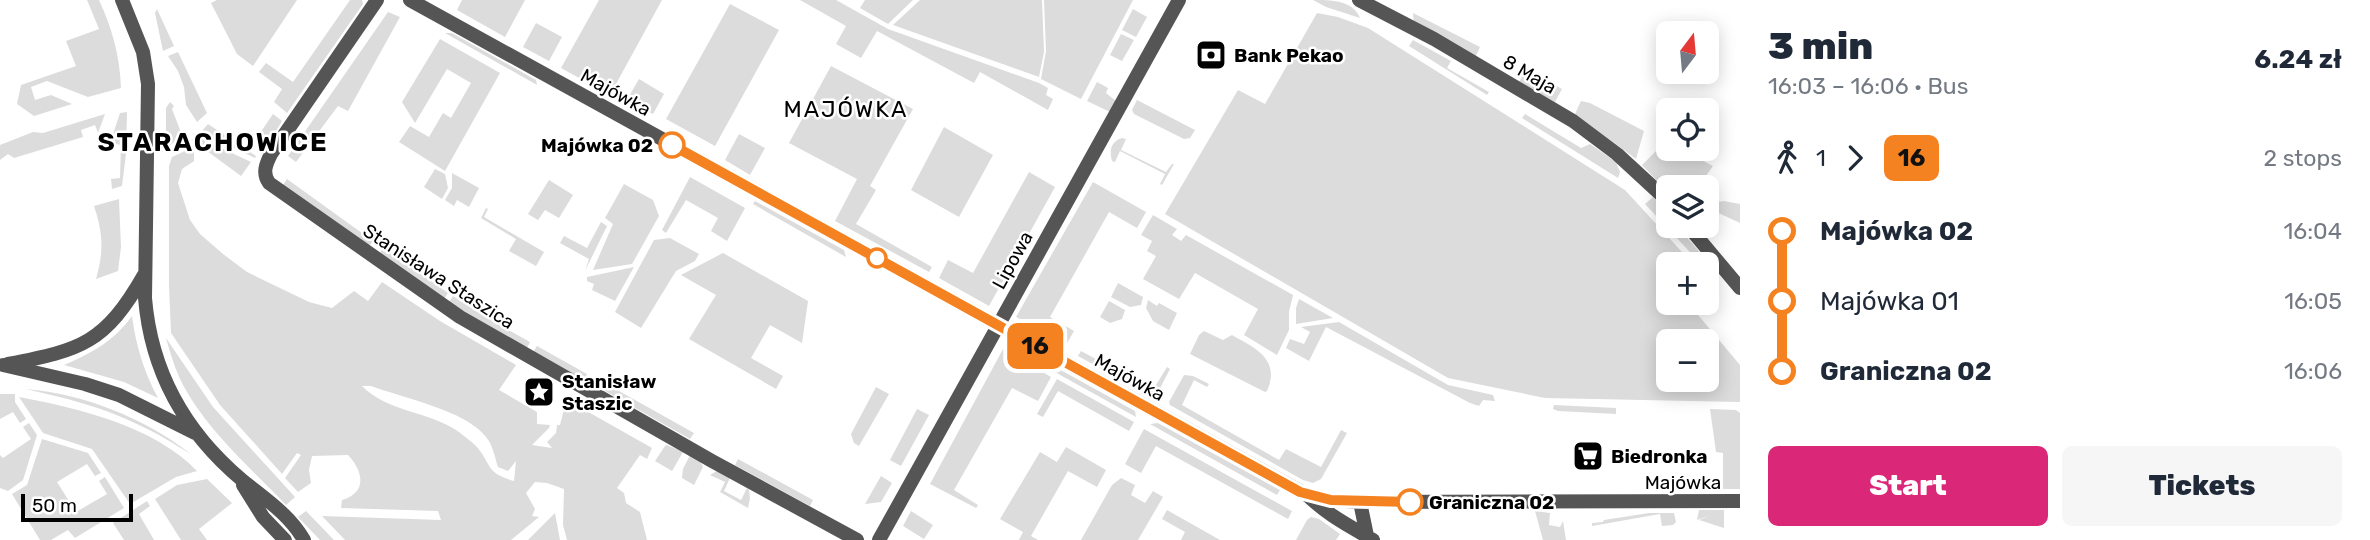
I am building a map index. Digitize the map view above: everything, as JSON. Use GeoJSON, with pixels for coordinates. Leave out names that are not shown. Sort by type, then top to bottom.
{"type":"FeatureCollection","features":[{"type":"Feature","properties":{"kind":"street"},"geometry":{"type":"LineString","coordinates":[[122,0],[142,52],[148,84],[145,274],[147,322],[153,348],[166,385],[198,435],[239,478],[286,517],[304,540]]}},
{"type":"Feature","properties":{"kind":"street","name":"Stanisława Staszica"},"geometry":{"type":"LineString","coordinates":[[377,0],[271,154],[265,167],[265,178],[269,183],[460,317],[808,515],[857,540]]}},
{"type":"Feature","properties":{"kind":"street","name":"Majówka"},"geometry":{"type":"LineString","coordinates":[[410,0],[1307,495],[1360,502],[1740,501]]}},
{"type":"Feature","properties":{"kind":"street","name":"Lipowa"},"geometry":{"type":"LineString","coordinates":[[879,540],[1178,0]]}},
{"type":"Feature","properties":{"kind":"street","name":"8 Maja"},"geometry":{"type":"LineString","coordinates":[[1359,0],[1434,39],[1573,121],[1617,154],[1656,190]]}},
{"type":"Feature","properties":{"kind":"street"},"geometry":{"type":"LineString","coordinates":[[1698,238],[1740,288]]}},
{"type":"Feature","properties":{"kind":"street"},"geometry":{"type":"LineString","coordinates":[[1,366],[57,355],[90,341],[113,322],[145,274]]}},
{"type":"Feature","properties":{"kind":"street"},"geometry":{"type":"LineString","coordinates":[[1,366],[85,384],[119,395],[198,435]]}},
{"type":"Feature","properties":{"kind":"street"},"geometry":{"type":"LineString","coordinates":[[239,478],[254,504],[285,540]]}},
{"type":"Feature","properties":{"kind":"street"},"geometry":{"type":"LineString","coordinates":[[1307,495],[1323,510],[1370,538]]}},
{"type":"Feature","properties":{"kind":"street"},"geometry":{"type":"LineString","coordinates":[[1360,502],[1370,538]]}},
{"type":"Feature","properties":{"kind":"shaded area"},"geometry":{"type":"Polygon","coordinates":[[[87,0],[99,0],[108,21],[117,53],[121,88],[88,97],[47,81],[31,87],[35,100],[51,95],[72,104],[34,116],[17,104],[21,85],[76,66],[66,41],[99,29],[87,0]]]}},
{"type":"Feature","properties":{"kind":"shaded area"},"geometry":{"type":"Polygon","coordinates":[[[217,0],[297,0],[253,66],[237,54],[211,3],[217,0]]]}},
{"type":"Feature","properties":{"kind":"shaded area"},"geometry":{"type":"Polygon","coordinates":[[[350,0],[362,0],[363,4],[287,113],[274,102],[282,89],[259,72],[266,63],[293,82],[350,0]]]}},
{"type":"Feature","properties":{"kind":"shaded area"},"geometry":{"type":"Polygon","coordinates":[[[462,0],[525,0],[505,37],[457,10],[462,0]]]}},
{"type":"Feature","properties":{"kind":"shaded area"},"geometry":{"type":"Polygon","coordinates":[[[599,0],[662,0],[610,95],[561,68],[599,0]]]}},
{"type":"Feature","properties":{"kind":"shaded area"},"geometry":{"type":"Polygon","coordinates":[[[800,0],[836,0],[888,29],[1039,83],[1048,88],[1046,95],[1053,99],[1048,110],[980,72],[974,83],[877,31],[861,58],[836,44],[846,26],[800,0]]]}},
{"type":"Feature","properties":{"kind":"shaded area"},"geometry":{"type":"Polygon","coordinates":[[[865,0],[913,0],[888,24],[860,8],[865,0]]]}},
{"type":"Feature","properties":{"kind":"shaded area"},"geometry":{"type":"Polygon","coordinates":[[[920,0],[1042,0],[1044,52],[1039,77],[893,25],[920,0]]]}},
{"type":"Feature","properties":{"kind":"shaded area"},"geometry":{"type":"Polygon","coordinates":[[[1044,0],[1133,0],[1081,99],[1041,79],[1046,51],[1044,0]]]}},
{"type":"Feature","properties":{"kind":"shaded area"},"geometry":{"type":"Polygon","coordinates":[[[1313,0],[1347,4],[1360,18],[1326,7],[1313,0]]]}},
{"type":"Feature","properties":{"kind":"shaded area"},"geometry":{"type":"Polygon","coordinates":[[[730,4],[779,30],[715,146],[666,119],[730,4]]]}},
{"type":"Feature","properties":{"kind":"shaded area"},"geometry":{"type":"Polygon","coordinates":[[[157,9],[174,46],[163,51],[155,13],[157,9]]]}},
{"type":"Feature","properties":{"kind":"shaded area"},"geometry":{"type":"Polygon","coordinates":[[[1133,9],[1147,17],[1136,37],[1122,30],[1133,9]]]}},
{"type":"Feature","properties":{"kind":"shaded area"},"geometry":{"type":"Polygon","coordinates":[[[388,12],[400,17],[348,111],[338,106],[296,162],[288,156],[388,12]]]}},
{"type":"Feature","properties":{"kind":"shaded area"},"geometry":{"type":"Polygon","coordinates":[[[1317,13],[1368,28],[1625,190],[1656,224],[1656,238],[1669,238],[1682,252],[1656,252],[1656,315],[1698,315],[1710,329],[1656,329],[1656,392],[1719,392],[1719,340],[1740,365],[1740,402],[1545,398],[1448,378],[1165,214],[1238,90],[1265,104],[1317,13]]]}},
{"type":"Feature","properties":{"kind":"shaded area"},"geometry":{"type":"Polygon","coordinates":[[[1413,13],[1480,47],[1475,58],[1414,25],[1413,13]]]}},
{"type":"Feature","properties":{"kind":"shaded area"},"geometry":{"type":"Polygon","coordinates":[[[536,23],[562,37],[549,61],[523,47],[536,23]]]}},
{"type":"Feature","properties":{"kind":"shaded area"},"geometry":{"type":"Polygon","coordinates":[[[445,33],[452,33],[536,80],[537,85],[445,33]]]}},
{"type":"Feature","properties":{"kind":"shaded area"},"geometry":{"type":"Polygon","coordinates":[[[1121,34],[1134,40],[1122,61],[1110,55],[1121,34]]]}},
{"type":"Feature","properties":{"kind":"shaded area"},"geometry":{"type":"Polygon","coordinates":[[[440,39],[500,73],[445,171],[399,142],[410,126],[429,137],[443,113],[451,118],[471,83],[447,69],[415,123],[402,102],[440,39]]]}},
{"type":"Feature","properties":{"kind":"shaded area"},"geometry":{"type":"Polygon","coordinates":[[[1413,40],[1451,61],[1447,68],[1489,92],[1487,95],[1409,46],[1413,40]]]}},
{"type":"Feature","properties":{"kind":"shaded area"},"geometry":{"type":"Polygon","coordinates":[[[178,52],[207,113],[197,122],[186,105],[184,87],[168,56],[178,52]]]}},
{"type":"Feature","properties":{"kind":"shaded area"},"geometry":{"type":"Polygon","coordinates":[[[831,66],[913,109],[870,186],[876,190],[856,224],[932,267],[929,272],[835,221],[857,179],[789,143],[831,66]]]}},
{"type":"Feature","properties":{"kind":"shaded area"},"geometry":{"type":"Polygon","coordinates":[[[1526,69],[1562,89],[1555,102],[1519,82],[1526,69]]]}},
{"type":"Feature","properties":{"kind":"shaded area"},"geometry":{"type":"Polygon","coordinates":[[[639,79],[664,94],[653,114],[625,103],[639,79]]]}},
{"type":"Feature","properties":{"kind":"shaded area"},"geometry":{"type":"Polygon","coordinates":[[[1097,82],[1108,88],[1106,93],[1116,101],[1110,112],[1087,101],[1097,82]]]}},
{"type":"Feature","properties":{"kind":"shaded area"},"geometry":{"type":"Polygon","coordinates":[[[1137,100],[1195,130],[1190,138],[1184,139],[1134,114],[1132,110],[1137,100]]]}},
{"type":"Feature","properties":{"kind":"shaded area"},"geometry":{"type":"Polygon","coordinates":[[[1581,101],[1644,131],[1636,159],[1575,114],[1581,101]]]}},
{"type":"Feature","properties":{"kind":"shaded area"},"geometry":{"type":"Polygon","coordinates":[[[170,102],[174,106],[172,109],[182,135],[168,147],[166,108],[170,102]]]}},
{"type":"Feature","properties":{"kind":"shaded area"},"geometry":{"type":"Polygon","coordinates":[[[127,112],[122,186],[112,189],[111,179],[120,178],[121,145],[116,144],[112,137],[120,113],[127,112]]]}},
{"type":"Feature","properties":{"kind":"shaded area"},"geometry":{"type":"Polygon","coordinates":[[[105,114],[98,133],[95,125],[81,130],[83,137],[14,158],[8,154],[0,160],[0,145],[33,132],[43,133],[105,114]]]}},
{"type":"Feature","properties":{"kind":"shaded area"},"geometry":{"type":"Polygon","coordinates":[[[273,114],[282,121],[267,146],[259,142],[258,136],[273,114]]]}},
{"type":"Feature","properties":{"kind":"shaded area"},"geometry":{"type":"Polygon","coordinates":[[[1525,114],[1581,148],[1590,144],[1616,162],[1620,172],[1618,178],[1522,118],[1525,114]]]}},
{"type":"Feature","properties":{"kind":"shaded area"},"geometry":{"type":"Polygon","coordinates":[[[208,124],[256,156],[255,158],[201,132],[208,124]]]}},
{"type":"Feature","properties":{"kind":"shaded area"},"geometry":{"type":"Polygon","coordinates":[[[944,127],[993,155],[959,217],[911,190],[944,127]]]}},
{"type":"Feature","properties":{"kind":"shaded area"},"geometry":{"type":"Polygon","coordinates":[[[739,134],[765,148],[750,175],[725,160],[739,134]]]}},
{"type":"Feature","properties":{"kind":"shaded area"},"geometry":{"type":"Polygon","coordinates":[[[196,136],[251,162],[241,176],[192,140],[196,136]]]}},
{"type":"Feature","properties":{"kind":"shaded area"},"geometry":{"type":"Polygon","coordinates":[[[1126,139],[1121,150],[1166,172],[1174,164],[1162,185],[1160,184],[1165,174],[1120,151],[1115,162],[1112,161],[1112,147],[1115,141],[1126,139]]]}},
{"type":"Feature","properties":{"kind":"shaded area"},"geometry":{"type":"Polygon","coordinates":[[[185,151],[194,152],[194,161],[182,169],[178,183],[190,220],[200,234],[247,272],[309,302],[332,308],[354,291],[368,301],[382,282],[440,321],[516,365],[499,390],[537,412],[537,424],[550,425],[532,445],[552,448],[547,442],[556,433],[564,409],[572,412],[576,405],[652,448],[647,459],[640,455],[617,488],[624,493],[626,503],[640,512],[647,540],[567,540],[563,525],[564,489],[535,482],[526,493],[535,509],[532,516],[539,517],[511,540],[345,540],[322,516],[441,520],[438,511],[341,508],[342,500],[356,492],[360,481],[360,474],[348,455],[312,456],[309,470],[311,483],[298,492],[285,478],[301,455],[297,453],[282,474],[220,405],[171,333],[169,166],[172,157],[185,151]],[[362,386],[383,401],[459,432],[476,446],[493,471],[514,481],[516,461],[508,471],[498,467],[486,437],[464,419],[371,386],[362,386]]]}},
{"type":"Feature","properties":{"kind":"shaded area"},"geometry":{"type":"Polygon","coordinates":[[[1656,151],[1656,161],[1703,161],[1713,166],[1707,175],[1656,175],[1656,180],[1642,165],[1656,151]]]}},
{"type":"Feature","properties":{"kind":"shaded area"},"geometry":{"type":"Polygon","coordinates":[[[435,169],[445,174],[448,188],[442,199],[424,187],[435,169]]]}},
{"type":"Feature","properties":{"kind":"shaded area"},"geometry":{"type":"Polygon","coordinates":[[[1029,172],[1055,187],[989,306],[939,278],[948,260],[973,273],[1029,172]]]}},
{"type":"Feature","properties":{"kind":"shaded area"},"geometry":{"type":"Polygon","coordinates":[[[452,173],[479,188],[469,207],[457,200],[454,206],[445,200],[452,188],[452,173]]]}},
{"type":"Feature","properties":{"kind":"shaded area"},"geometry":{"type":"Polygon","coordinates":[[[690,177],[745,208],[727,241],[711,231],[718,218],[686,200],[666,233],[662,230],[690,177]]]}},
{"type":"Feature","properties":{"kind":"shaded area"},"geometry":{"type":"Polygon","coordinates":[[[287,179],[373,241],[369,246],[283,185],[287,179]]]}},
{"type":"Feature","properties":{"kind":"shaded area"},"geometry":{"type":"Polygon","coordinates":[[[549,180],[573,195],[559,218],[545,210],[538,220],[528,214],[549,180]]]}},
{"type":"Feature","properties":{"kind":"shaded area"},"geometry":{"type":"Polygon","coordinates":[[[1093,182],[1146,212],[1137,228],[1109,212],[1050,317],[1074,331],[1066,345],[1016,317],[1093,182]]]}},
{"type":"Feature","properties":{"kind":"shaded area"},"geometry":{"type":"Polygon","coordinates":[[[624,184],[653,200],[659,216],[632,264],[593,270],[613,224],[605,218],[624,184]]]}},
{"type":"Feature","properties":{"kind":"shaded area"},"geometry":{"type":"Polygon","coordinates":[[[1653,197],[1656,200],[1656,216],[1645,204],[1653,197]]]}},
{"type":"Feature","properties":{"kind":"shaded area"},"geometry":{"type":"Polygon","coordinates":[[[119,199],[121,247],[118,271],[96,279],[101,242],[94,206],[119,199]]]}},
{"type":"Feature","properties":{"kind":"shaded area"},"geometry":{"type":"Polygon","coordinates":[[[755,201],[844,250],[846,257],[753,204],[755,201]]]}},
{"type":"Feature","properties":{"kind":"shaded area"},"geometry":{"type":"Polygon","coordinates":[[[1719,202],[1740,204],[1740,223],[1719,213],[1719,202]]]}},
{"type":"Feature","properties":{"kind":"shaded area"},"geometry":{"type":"Polygon","coordinates":[[[486,208],[488,209],[484,217],[544,252],[536,266],[509,251],[516,239],[481,218],[486,208]]]}},
{"type":"Feature","properties":{"kind":"shaded area"},"geometry":{"type":"Polygon","coordinates":[[[1153,215],[1177,229],[1172,235],[1181,241],[1186,235],[1293,295],[1289,330],[1277,355],[1244,335],[1258,309],[1195,273],[1179,299],[1143,279],[1156,256],[1147,251],[1152,241],[1141,235],[1153,215]]]}},
{"type":"Feature","properties":{"kind":"shaded area"},"geometry":{"type":"Polygon","coordinates":[[[601,222],[607,226],[585,271],[589,259],[560,243],[564,236],[587,248],[601,222]]]}},
{"type":"Feature","properties":{"kind":"shaded area"},"geometry":{"type":"Polygon","coordinates":[[[670,238],[699,254],[695,261],[676,271],[641,328],[615,312],[654,240],[670,238]]]}},
{"type":"Feature","properties":{"kind":"shaded area"},"geometry":{"type":"Polygon","coordinates":[[[1677,238],[1687,238],[1699,252],[1690,252],[1677,238]]]}},
{"type":"Feature","properties":{"kind":"shaded area"},"geometry":{"type":"Polygon","coordinates":[[[383,248],[448,293],[444,299],[379,254],[383,248]]]}},
{"type":"Feature","properties":{"kind":"shaded area"},"geometry":{"type":"Polygon","coordinates":[[[723,253],[808,301],[802,343],[770,325],[751,358],[783,376],[776,389],[689,339],[716,295],[681,275],[723,253]]]}},
{"type":"Feature","properties":{"kind":"shaded area"},"geometry":{"type":"Polygon","coordinates":[[[634,267],[615,301],[592,290],[594,284],[587,281],[587,277],[634,267]]]}},
{"type":"Feature","properties":{"kind":"shaded area"},"geometry":{"type":"Polygon","coordinates":[[[1118,283],[1143,297],[1141,305],[1130,307],[1111,297],[1118,283]]]}},
{"type":"Feature","properties":{"kind":"shaded area"},"geometry":{"type":"Polygon","coordinates":[[[453,296],[530,342],[527,348],[449,302],[453,296]]]}},
{"type":"Feature","properties":{"kind":"shaded area"},"geometry":{"type":"Polygon","coordinates":[[[1299,299],[1333,318],[1296,324],[1299,299]]]}},
{"type":"Feature","properties":{"kind":"shaded area"},"geometry":{"type":"Polygon","coordinates":[[[1148,300],[1177,313],[1169,330],[1153,321],[1146,308],[1148,300]]]}},
{"type":"Feature","properties":{"kind":"shaded area"},"geometry":{"type":"Polygon","coordinates":[[[1109,301],[1125,310],[1122,319],[1110,323],[1100,317],[1109,301]]]}},
{"type":"Feature","properties":{"kind":"shaded area"},"geometry":{"type":"Polygon","coordinates":[[[132,316],[141,358],[158,398],[124,382],[64,365],[102,345],[118,333],[132,316]]]}},
{"type":"Feature","properties":{"kind":"shaded area"},"geometry":{"type":"Polygon","coordinates":[[[1339,322],[1448,385],[1493,395],[1495,401],[1483,400],[1479,406],[1470,403],[1326,327],[1309,361],[1286,348],[1290,339],[1304,344],[1310,332],[1301,327],[1339,322]]]}},
{"type":"Feature","properties":{"kind":"shaded area"},"geometry":{"type":"Polygon","coordinates":[[[1204,331],[1223,340],[1232,335],[1257,350],[1271,371],[1267,391],[1190,354],[1199,335],[1204,331]]]}},
{"type":"Feature","properties":{"kind":"shaded area"},"geometry":{"type":"Polygon","coordinates":[[[166,338],[213,407],[295,497],[286,505],[228,446],[201,414],[180,379],[166,338]]]}},
{"type":"Feature","properties":{"kind":"shaded area"},"geometry":{"type":"Polygon","coordinates":[[[537,346],[587,374],[584,381],[533,352],[537,346]]]}},
{"type":"Feature","properties":{"kind":"shaded area"},"geometry":{"type":"Polygon","coordinates":[[[1003,349],[1051,377],[1038,401],[1012,388],[954,490],[978,505],[976,508],[930,484],[1003,349]]]}},
{"type":"Feature","properties":{"kind":"shaded area"},"geometry":{"type":"Polygon","coordinates":[[[1081,351],[1153,390],[1167,367],[1170,369],[1155,398],[1078,356],[1081,351]]]}},
{"type":"Feature","properties":{"kind":"shaded area"},"geometry":{"type":"Polygon","coordinates":[[[1037,357],[1135,411],[1136,417],[1035,361],[1037,357]]]}},
{"type":"Feature","properties":{"kind":"shaded area"},"geometry":{"type":"Polygon","coordinates":[[[1184,375],[1193,376],[1209,384],[1207,387],[1194,380],[1182,405],[1279,460],[1286,449],[1321,467],[1341,430],[1347,433],[1321,479],[1313,483],[1303,480],[1170,405],[1169,402],[1184,375]]]}},
{"type":"Feature","properties":{"kind":"shaded area"},"geometry":{"type":"Polygon","coordinates":[[[594,377],[694,433],[690,439],[591,383],[594,377]]]}},
{"type":"Feature","properties":{"kind":"shaded area"},"geometry":{"type":"Polygon","coordinates":[[[1057,379],[1134,422],[1129,431],[1058,391],[1043,417],[1037,414],[1057,379]]]}},
{"type":"Feature","properties":{"kind":"shaded area"},"geometry":{"type":"Polygon","coordinates":[[[876,387],[889,394],[859,446],[854,443],[851,434],[876,387]]]}},
{"type":"Feature","properties":{"kind":"shaded area"},"geometry":{"type":"Polygon","coordinates":[[[26,389],[70,396],[113,410],[154,429],[191,454],[112,413],[26,389]]]}},
{"type":"Feature","properties":{"kind":"shaded area"},"geometry":{"type":"Polygon","coordinates":[[[0,394],[15,394],[15,402],[26,419],[20,423],[13,412],[0,419],[0,394]]]}},
{"type":"Feature","properties":{"kind":"shaded area"},"geometry":{"type":"Polygon","coordinates":[[[19,397],[114,421],[159,442],[197,471],[176,477],[130,504],[92,449],[43,433],[19,397]]]}},
{"type":"Feature","properties":{"kind":"shaded area"},"geometry":{"type":"Polygon","coordinates":[[[1554,405],[1616,408],[1616,414],[1558,411],[1553,409],[1554,405]]]}},
{"type":"Feature","properties":{"kind":"shaded area"},"geometry":{"type":"Polygon","coordinates":[[[917,409],[929,415],[901,466],[890,460],[917,409]]]}},
{"type":"Feature","properties":{"kind":"shaded area"},"geometry":{"type":"Polygon","coordinates":[[[1710,409],[1736,410],[1740,413],[1740,489],[1723,489],[1723,453],[1716,452],[1710,409]]]}},
{"type":"Feature","properties":{"kind":"shaded area"},"geometry":{"type":"Polygon","coordinates":[[[29,423],[37,435],[23,480],[8,491],[0,488],[0,455],[3,458],[31,439],[23,427],[29,423]]]}},
{"type":"Feature","properties":{"kind":"shaded area"},"geometry":{"type":"Polygon","coordinates":[[[1158,423],[1280,490],[1277,495],[1150,424],[1158,423]]]}},
{"type":"Feature","properties":{"kind":"shaded area"},"geometry":{"type":"Polygon","coordinates":[[[1144,429],[1292,511],[1288,519],[1156,446],[1141,473],[1125,464],[1144,429]]]}},
{"type":"Feature","properties":{"kind":"shaded area"},"geometry":{"type":"Polygon","coordinates":[[[42,439],[88,453],[101,473],[95,476],[87,464],[57,482],[76,512],[107,494],[99,481],[105,477],[124,508],[75,538],[68,530],[51,540],[40,540],[12,494],[27,485],[42,439]]]}},
{"type":"Feature","properties":{"kind":"shaded area"},"geometry":{"type":"Polygon","coordinates":[[[667,445],[683,452],[672,471],[655,461],[667,445]]]}},
{"type":"Feature","properties":{"kind":"shaded area"},"geometry":{"type":"Polygon","coordinates":[[[1066,447],[1106,470],[1097,487],[1068,471],[1031,536],[1038,540],[1019,540],[1023,532],[1000,519],[1040,452],[1057,462],[1066,447]]]}},
{"type":"Feature","properties":{"kind":"shaded area"},"geometry":{"type":"Polygon","coordinates":[[[690,455],[700,461],[703,467],[694,485],[682,478],[690,455]]]}},
{"type":"Feature","properties":{"kind":"shaded area"},"geometry":{"type":"Polygon","coordinates":[[[738,459],[813,500],[810,506],[735,465],[738,459]]]}},
{"type":"Feature","properties":{"kind":"shaded area"},"geometry":{"type":"Polygon","coordinates":[[[717,471],[730,478],[724,491],[741,500],[747,488],[749,490],[748,508],[720,492],[725,482],[710,475],[717,471]]]}},
{"type":"Feature","properties":{"kind":"shaded area"},"geometry":{"type":"Polygon","coordinates":[[[881,476],[892,483],[881,502],[865,504],[881,476]]]}},
{"type":"Feature","properties":{"kind":"shaded area"},"geometry":{"type":"Polygon","coordinates":[[[1121,478],[1135,485],[1131,495],[1145,503],[1153,491],[1163,497],[1138,540],[1081,540],[1112,485],[1121,478]]]}},
{"type":"Feature","properties":{"kind":"shaded area"},"geometry":{"type":"Polygon","coordinates":[[[207,479],[232,503],[199,529],[207,540],[181,540],[155,499],[177,485],[207,479]]]}},
{"type":"Feature","properties":{"kind":"shaded area"},"geometry":{"type":"Polygon","coordinates":[[[147,501],[150,506],[139,514],[154,540],[124,540],[113,523],[147,501]]]}},
{"type":"Feature","properties":{"kind":"shaded area"},"geometry":{"type":"Polygon","coordinates":[[[1167,510],[1220,540],[1181,540],[1185,532],[1162,519],[1167,510]]]}},
{"type":"Feature","properties":{"kind":"shaded area"},"geometry":{"type":"Polygon","coordinates":[[[1699,510],[1724,510],[1724,528],[1699,520],[1711,515],[1697,520],[1699,510]]]}},
{"type":"Feature","properties":{"kind":"shaded area"},"geometry":{"type":"Polygon","coordinates":[[[306,511],[334,540],[320,540],[298,517],[306,511]]]}},
{"type":"Feature","properties":{"kind":"shaded area"},"geometry":{"type":"Polygon","coordinates":[[[911,511],[933,525],[924,539],[903,526],[911,511]]]}},
{"type":"Feature","properties":{"kind":"shaded area"},"geometry":{"type":"Polygon","coordinates":[[[1535,511],[1550,513],[1549,525],[1560,527],[1563,521],[1566,540],[1543,540],[1535,511]]]}},
{"type":"Feature","properties":{"kind":"shaded area"},"geometry":{"type":"Polygon","coordinates":[[[555,513],[560,540],[528,540],[555,513]]]}},
{"type":"Feature","properties":{"kind":"shaded area"},"geometry":{"type":"Polygon","coordinates":[[[1649,513],[1674,513],[1676,522],[1662,526],[1660,514],[1592,526],[1592,523],[1604,520],[1649,513]]]}},
{"type":"Feature","properties":{"kind":"shaded area"},"geometry":{"type":"Polygon","coordinates":[[[1311,517],[1319,519],[1340,534],[1336,540],[1296,540],[1311,517]]]}},
{"type":"Feature","properties":{"kind":"bus line","name":"16"},"geometry":{"type":"LineString","coordinates":[[672,145],[1287,486],[1307,495],[1331,500],[1410,502]]}},
{"type":"Feature","properties":{"kind":"place","name":"Bank Pekao"},"geometry":{"type":"Point","coordinates":[1211,55]}},
{"type":"Feature","properties":{"kind":"place","name":"Majówka 02"},"geometry":{"type":"Point","coordinates":[672,145]}},
{"type":"Feature","properties":{"kind":"place","name":"Stanisław Staszic"},"geometry":{"type":"Point","coordinates":[539,392]}},
{"type":"Feature","properties":{"kind":"place","name":"Biedronka"},"geometry":{"type":"Point","coordinates":[1588,456]}},
{"type":"Feature","properties":{"kind":"place","name":"Graniczna 02"},"geometry":{"type":"Point","coordinates":[1410,502]}},
{"type":"Feature","properties":{"kind":"district","name":"MAJÓWKA"},"geometry":{"type":"Point","coordinates":[846,109]}},
{"type":"Feature","properties":{"kind":"district","name":"STARACHOWICE"},"geometry":{"type":"Point","coordinates":[213,142]}}]}
